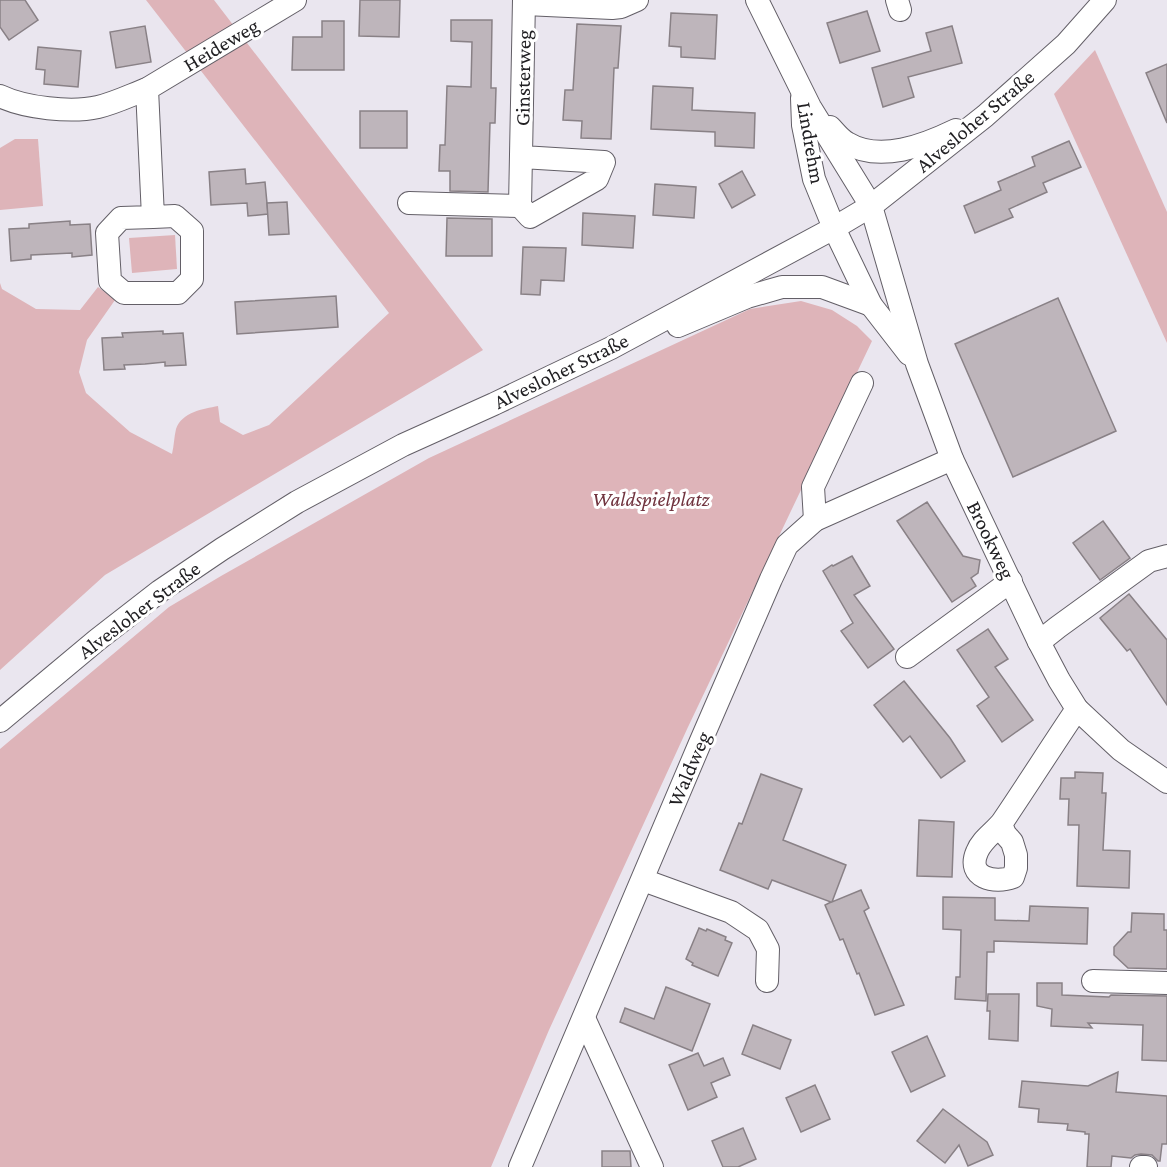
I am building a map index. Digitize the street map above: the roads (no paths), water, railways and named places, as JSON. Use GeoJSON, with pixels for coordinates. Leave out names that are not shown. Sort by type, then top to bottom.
{"type":"FeatureCollection","features":[{"type":"Feature","properties":{"kind":"street","name":"Heideweg"},"geometry":{"type":"LineString","coordinates":[[0,96],[42,108],[64,110],[97,107],[147,89],[295,0]]}},
{"type":"Feature","properties":{"kind":"street"},"geometry":{"type":"LineString","coordinates":[[525,2],[612,8],[637,0]]}},
{"type":"Feature","properties":{"kind":"street","name":"Lindrehm"},"geometry":{"type":"LineString","coordinates":[[757,0],[806,99],[871,206]]}},
{"type":"Feature","properties":{"kind":"street","name":"Alvesloher Straße"},"geometry":{"type":"LineString","coordinates":[[0,721],[97,639],[160,591],[297,502],[403,445],[611,348],[871,206],[984,116],[1066,44],[1105,0]]}},
{"type":"Feature","properties":{"kind":"street","name":"Ginsterweg"},"geometry":{"type":"LineString","coordinates":[[522,157],[604,162],[597,179],[530,217],[520,206],[525,2]]}},
{"type":"Feature","properties":{"kind":"street"},"geometry":{"type":"LineString","coordinates":[[147,89],[153,217]]}},
{"type":"Feature","properties":{"kind":"street"},"geometry":{"type":"LineString","coordinates":[[806,99],[846,143],[877,151],[902,149],[941,137],[984,116]]}},
{"type":"Feature","properties":{"kind":"street","name":"Lindrehm"},"geometry":{"type":"LineString","coordinates":[[806,99],[803,125],[814,179],[834,228]]}},
{"type":"Feature","properties":{"kind":"street"},"geometry":{"type":"LineString","coordinates":[[409,203],[520,206]]}},
{"type":"Feature","properties":{"kind":"street","name":"Brookweg"},"geometry":{"type":"LineString","coordinates":[[871,206],[917,364],[952,459],[1039,642],[1077,709],[1121,750],[1167,782]]}},
{"type":"Feature","properties":{"kind":"street"},"geometry":{"type":"LineString","coordinates":[[175,216],[192,231],[192,279],[178,293],[124,293],[110,281],[107,233],[121,218],[153,217],[175,216]]}},
{"type":"Feature","properties":{"kind":"street","name":"Brookweg"},"geometry":{"type":"LineString","coordinates":[[834,228],[871,305],[917,364]]}},
{"type":"Feature","properties":{"kind":"street"},"geometry":{"type":"LineString","coordinates":[[611,348],[690,322],[747,297],[782,286],[822,287],[871,305]]}},
{"type":"Feature","properties":{"kind":"street"},"geometry":{"type":"LineString","coordinates":[[815,520],[813,487],[862,383]]}},
{"type":"Feature","properties":{"kind":"street","name":"Waldweg"},"geometry":{"type":"LineString","coordinates":[[520,1167],[787,545],[815,520],[952,459]]}},
{"type":"Feature","properties":{"kind":"street"},"geometry":{"type":"LineString","coordinates":[[1039,642],[1149,561],[1167,556]]}},
{"type":"Feature","properties":{"kind":"street"},"geometry":{"type":"LineString","coordinates":[[907,657],[1011,581]]}},
{"type":"Feature","properties":{"kind":"street"},"geometry":{"type":"LineString","coordinates":[[1001,824],[1077,709]]}},
{"type":"Feature","properties":{"kind":"street"},"geometry":{"type":"LineString","coordinates":[[643,880],[731,912],[758,930],[768,949],[767,981]]}},
{"type":"Feature","properties":{"kind":"street"},"geometry":{"type":"LineString","coordinates":[[1093,981],[1167,983]]}},
{"type":"Feature","properties":{"kind":"street"},"geometry":{"type":"LineString","coordinates":[[584,1018],[652,1167]]}},
{"type":"Feature","properties":{"kind":"street"},"geometry":{"type":"LineString","coordinates":[[1141,1167],[1146,1167]]}},
{"type":"Feature","properties":{"kind":"park label","name":"Waldspielplatz"},"geometry":{"type":"Point","coordinates":[651,499]}}]}
